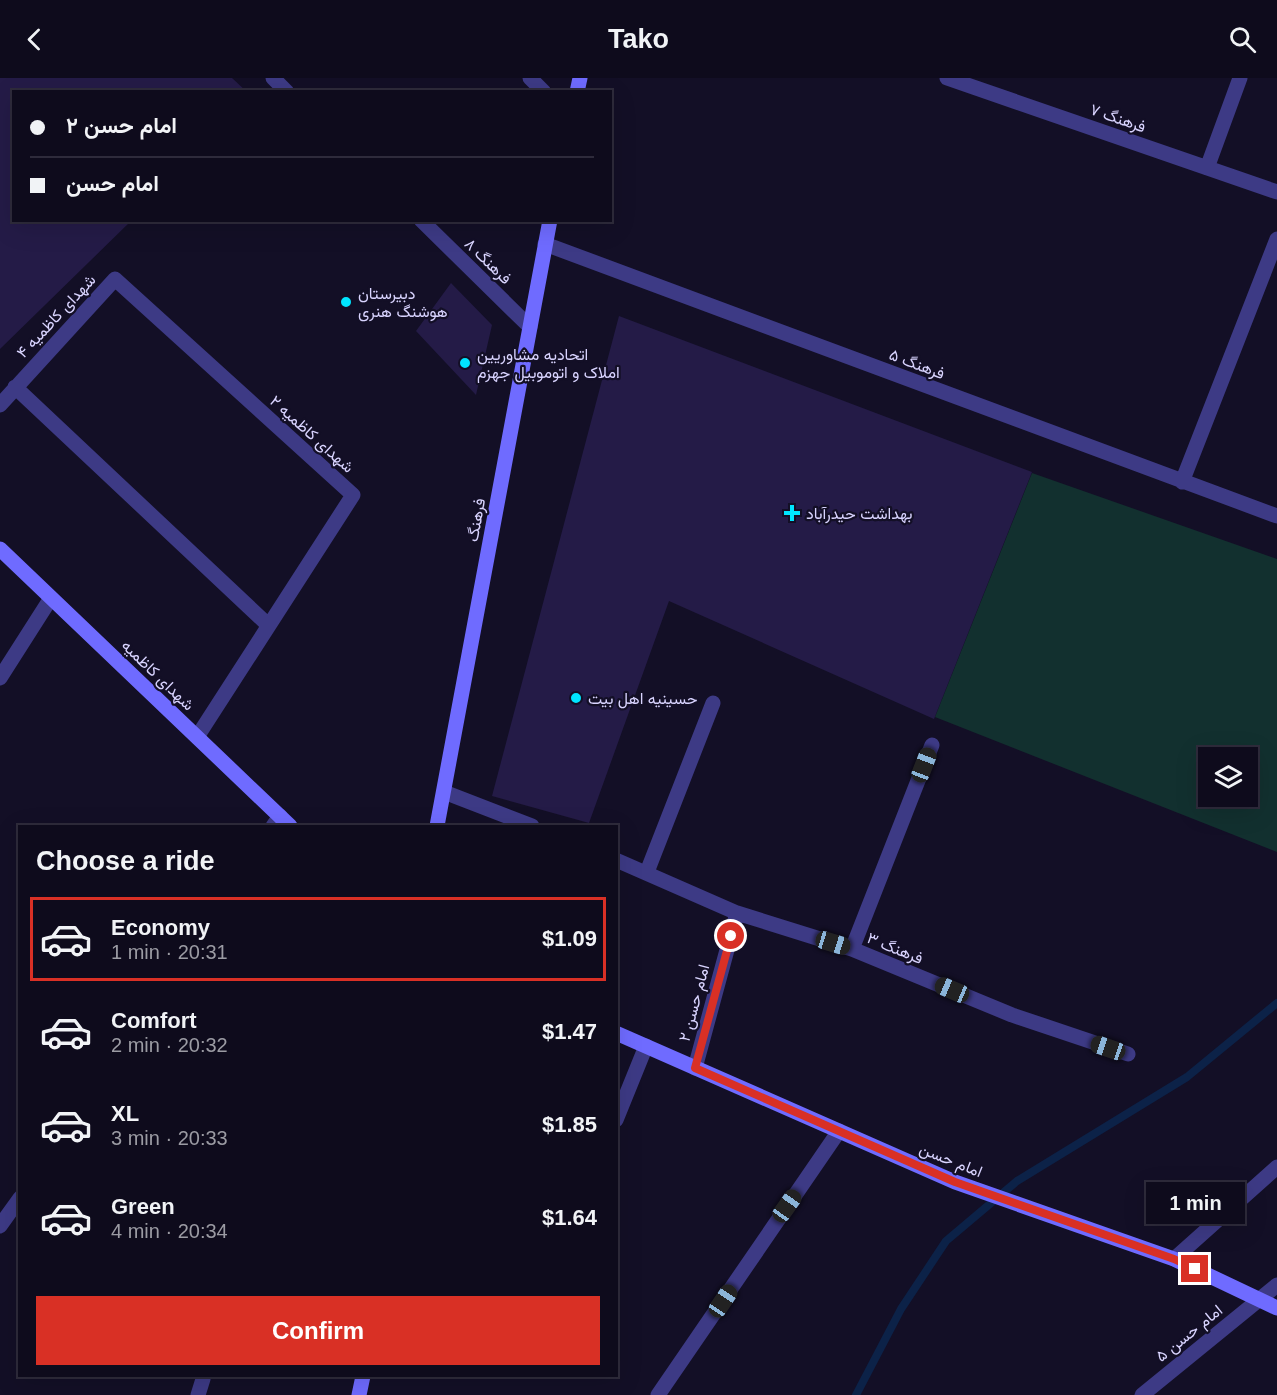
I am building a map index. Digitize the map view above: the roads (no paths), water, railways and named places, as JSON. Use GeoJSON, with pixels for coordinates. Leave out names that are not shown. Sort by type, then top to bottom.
{"type":"FeatureCollection","features":[{"type":"Feature","properties":{"kind":"main road","name":"فرهنگ"},"geometry":{"type":"LineString","coordinates":[[437,825],[550,222]]}},
{"type":"Feature","properties":{"kind":"main road","name":"شهدای کاظمیه"},"geometry":{"type":"LineString","coordinates":[[0,549],[197,737],[281,823]]}},
{"type":"Feature","properties":{"kind":"main road","name":"امام حسن"},"geometry":{"type":"LineString","coordinates":[[618,1034],[955,1182],[1174,1259],[1277,1308]]}},
{"type":"Feature","properties":{"kind":"main road"},"geometry":{"type":"LineString","coordinates":[[359,1395],[363,1377]]}},
{"type":"Feature","properties":{"kind":"street"},"geometry":{"type":"LineString","coordinates":[[273,78],[285,90]]}},
{"type":"Feature","properties":{"kind":"street"},"geometry":{"type":"LineString","coordinates":[[530,78],[542,90]]}},
{"type":"Feature","properties":{"kind":"street","name":"فرهنگ ۷"},"geometry":{"type":"LineString","coordinates":[[947,78],[1277,192]]}},
{"type":"Feature","properties":{"kind":"street"},"geometry":{"type":"LineString","coordinates":[[1207,168],[1240,78]]}},
{"type":"Feature","properties":{"kind":"street","name":"فرهنگ ۸"},"geometry":{"type":"LineString","coordinates":[[423,222],[530,327]]}},
{"type":"Feature","properties":{"kind":"street"},"geometry":{"type":"LineString","coordinates":[[1182,482],[1277,239]]}},
{"type":"Feature","properties":{"kind":"street","name":"فرهنگ ۵"},"geometry":{"type":"LineString","coordinates":[[545,244],[1277,516]]}},
{"type":"Feature","properties":{"kind":"street","name":"شهدای کاظمیه ۴"},"geometry":{"type":"LineString","coordinates":[[0,405],[115,279]]}},
{"type":"Feature","properties":{"kind":"street","name":"شهدای کاظمیه ۲"},"geometry":{"type":"LineString","coordinates":[[115,279],[353,495],[267,624],[197,737]]}},
{"type":"Feature","properties":{"kind":"street"},"geometry":{"type":"LineString","coordinates":[[15,387],[267,624]]}},
{"type":"Feature","properties":{"kind":"street"},"geometry":{"type":"LineString","coordinates":[[0,678],[51,598]]}},
{"type":"Feature","properties":{"kind":"street"},"geometry":{"type":"LineString","coordinates":[[647,872],[713,703]]}},
{"type":"Feature","properties":{"kind":"street"},"geometry":{"type":"LineString","coordinates":[[852,949],[932,745]]}},
{"type":"Feature","properties":{"kind":"street"},"geometry":{"type":"LineString","coordinates":[[444,792],[529,825]]}},
{"type":"Feature","properties":{"kind":"street","name":"فرهنگ ۳"},"geometry":{"type":"LineString","coordinates":[[618,861],[737,914],[852,949],[1012,1015],[1128,1054]]}},
{"type":"Feature","properties":{"kind":"street","name":"امام حسن ۲"},"geometry":{"type":"LineString","coordinates":[[695,1068],[737,914]]}},
{"type":"Feature","properties":{"kind":"street"},"geometry":{"type":"LineString","coordinates":[[618,1115],[646,1046]]}},
{"type":"Feature","properties":{"kind":"street"},"geometry":{"type":"LineString","coordinates":[[658,1395],[839,1131]]}},
{"type":"Feature","properties":{"kind":"street"},"geometry":{"type":"LineString","coordinates":[[1174,1259],[1277,1167]]}},
{"type":"Feature","properties":{"kind":"street"},"geometry":{"type":"LineString","coordinates":[[0,1226],[18,1201]]}},
{"type":"Feature","properties":{"kind":"street","name":"امام حسن ۵"},"geometry":{"type":"LineString","coordinates":[[1142,1395],[1277,1285]]}},
{"type":"Feature","properties":{"kind":"street"},"geometry":{"type":"LineString","coordinates":[[198,1395],[203,1379]]}},
{"type":"Feature","properties":{"kind":"waterway"},"geometry":{"type":"LineString","coordinates":[[856,1395],[901,1309],[946,1241],[1017,1181],[1187,1077],[1277,1003]]}},
{"type":"Feature","properties":{"kind":"place","name":"دبیرستان هوشنگ هنری"},"geometry":{"type":"Point","coordinates":[346,302]}},
{"type":"Feature","properties":{"kind":"place","name":"اتحادیه مشاوریین املاک و اتوموبیل جهزم"},"geometry":{"type":"Point","coordinates":[465,363]}},
{"type":"Feature","properties":{"kind":"place","name":"بهداشت حیدرآباد"},"geometry":{"type":"Point","coordinates":[792,513]}},
{"type":"Feature","properties":{"kind":"place","name":"حسینیه اهل بیت"},"geometry":{"type":"Point","coordinates":[576,698]}}]}
